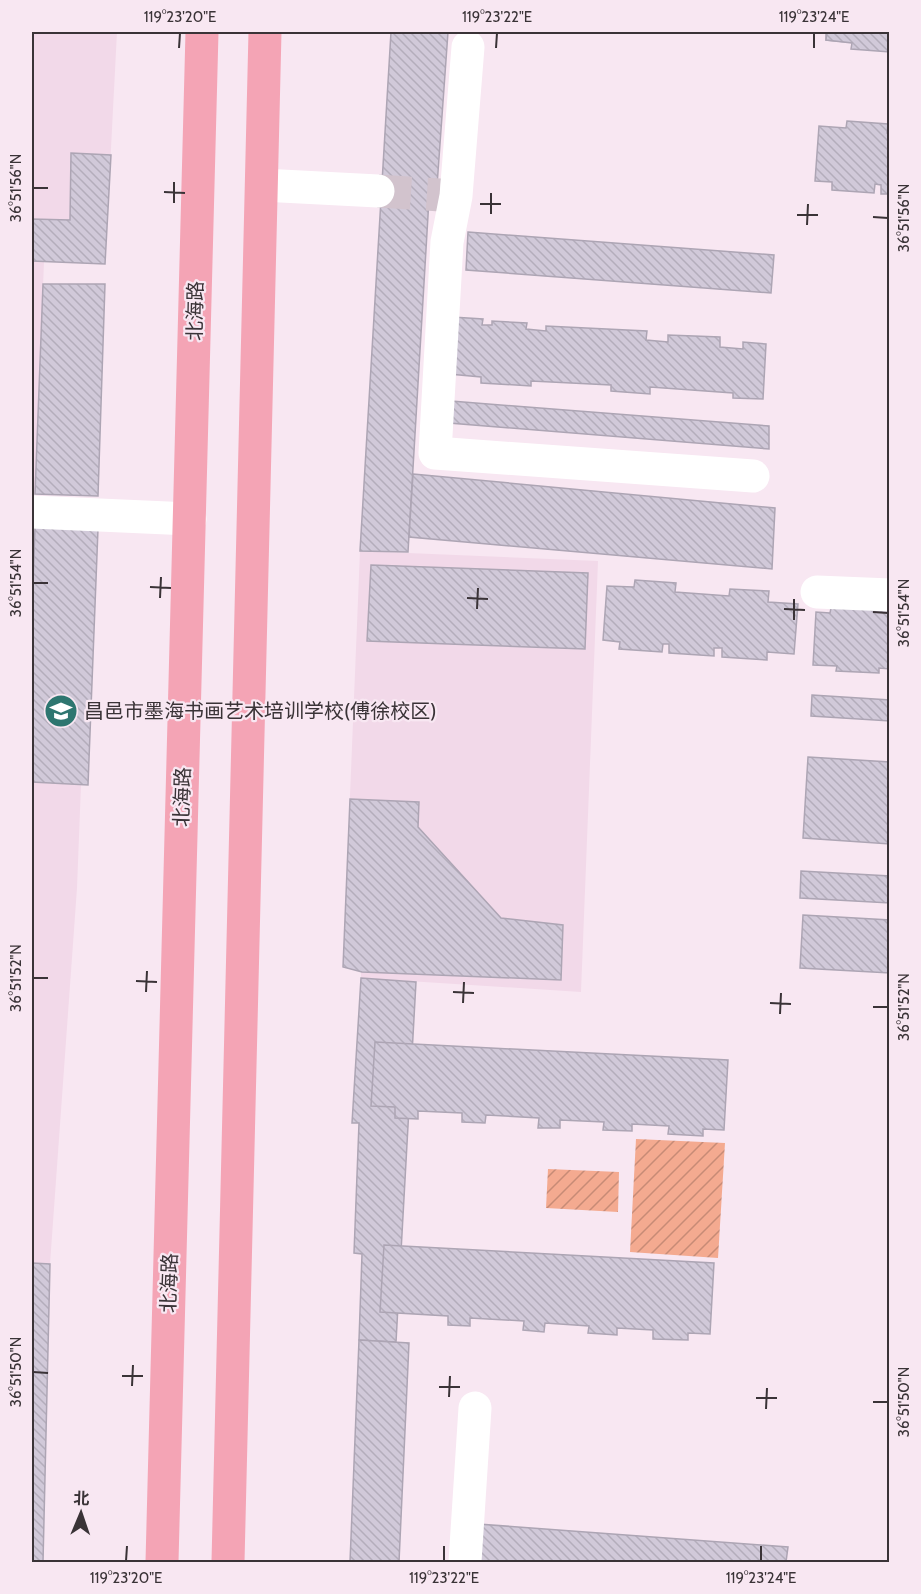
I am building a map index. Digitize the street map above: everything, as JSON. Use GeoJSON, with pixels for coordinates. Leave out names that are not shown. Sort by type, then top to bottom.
{"type":"FeatureCollection","features":[{"type":"Feature","properties":{"kind":"main road","name":"北海路"},"geometry":{"type":"LineString","coordinates":[[162,1563],[202,32]]}},
{"type":"Feature","properties":{"kind":"main road"},"geometry":{"type":"LineString","coordinates":[[228,1563],[266,32]]}},
{"type":"Feature","properties":{"kind":"lane"},"geometry":{"type":"LineString","coordinates":[[468,47],[448,195],[435,453],[753,476]]}},
{"type":"Feature","properties":{"kind":"lane"},"geometry":{"type":"LineString","coordinates":[[262,185],[378,191]]}},
{"type":"Feature","properties":{"kind":"lane"},"geometry":{"type":"LineString","coordinates":[[32,512],[190,519]]}},
{"type":"Feature","properties":{"kind":"lane"},"geometry":{"type":"LineString","coordinates":[[817,592],[890,595]]}},
{"type":"Feature","properties":{"kind":"lane"},"geometry":{"type":"LineString","coordinates":[[465,1563],[476,1408]]}},
{"type":"Feature","properties":{"kind":"shaded area"},"geometry":{"type":"Polygon","coordinates":[[[32,32],[117,32],[105,264],[44,261],[35,494],[32,494],[32,32]]]}},
{"type":"Feature","properties":{"kind":"shaded area"},"geometry":{"type":"Polygon","coordinates":[[[360,551],[598,561],[581,992],[361,978],[361,972],[343,967],[360,551]]]}},
{"type":"Feature","properties":{"kind":"shaded area"},"geometry":{"type":"Polygon","coordinates":[[[32,782],[81,785],[77,888],[50,1264],[32,1263],[32,782]]]}},
{"type":"Feature","properties":{"kind":"shaded area"},"geometry":{"type":"Polygon","coordinates":[[[636,1139],[725,1143],[718,1258],[630,1252],[636,1139]]]}},
{"type":"Feature","properties":{"kind":"shaded area"},"geometry":{"type":"Polygon","coordinates":[[[548,1169],[619,1172],[618,1212],[546,1208],[548,1169]]]}},
{"type":"Feature","properties":{"kind":"building"},"geometry":{"type":"Polygon","coordinates":[[[391,32],[448,32],[436,200],[429,199],[408,552],[360,551],[391,32]]]}},
{"type":"Feature","properties":{"kind":"building"},"geometry":{"type":"Polygon","coordinates":[[[826,32],[890,32],[890,46],[826,40],[826,32]]]}},
{"type":"Feature","properties":{"kind":"building"},"geometry":{"type":"Polygon","coordinates":[[[827,32],[890,32],[890,52],[851,49],[852,43],[826,40],[827,32]]]}},
{"type":"Feature","properties":{"kind":"building"},"geometry":{"type":"Polygon","coordinates":[[[847,121],[888,124],[890,194],[881,194],[881,185],[875,184],[874,193],[832,190],[832,182],[815,181],[819,126],[846,128],[847,121]]]}},
{"type":"Feature","properties":{"kind":"building"},"geometry":{"type":"Polygon","coordinates":[[[71,153],[111,155],[105,264],[32,261],[32,219],[70,220],[71,153]]]}},
{"type":"Feature","properties":{"kind":"building"},"geometry":{"type":"Polygon","coordinates":[[[468,232],[774,255],[771,293],[466,270],[468,232]]]}},
{"type":"Feature","properties":{"kind":"building"},"geometry":{"type":"Polygon","coordinates":[[[43,284],[105,284],[98,496],[35,494],[43,284]]]}},
{"type":"Feature","properties":{"kind":"building"},"geometry":{"type":"Polygon","coordinates":[[[452,317],[483,319],[482,325],[492,325],[492,321],[527,323],[526,329],[546,331],[546,326],[647,331],[646,340],[668,342],[668,335],[720,337],[720,347],[743,349],[743,342],[766,344],[763,399],[733,398],[733,393],[650,387],[650,394],[611,391],[611,385],[531,381],[531,386],[481,383],[481,377],[449,374],[452,317]]]}},
{"type":"Feature","properties":{"kind":"building"},"geometry":{"type":"Polygon","coordinates":[[[451,401],[769,426],[769,449],[449,423],[451,401]]]}},
{"type":"Feature","properties":{"kind":"building"},"geometry":{"type":"Polygon","coordinates":[[[413,474],[775,508],[772,569],[409,537],[413,474]]]}},
{"type":"Feature","properties":{"kind":"building"},"geometry":{"type":"Polygon","coordinates":[[[35,527],[98,529],[88,785],[32,782],[32,611],[35,527]]]}},
{"type":"Feature","properties":{"kind":"building"},"geometry":{"type":"Polygon","coordinates":[[[371,565],[588,573],[585,649],[367,641],[371,565]]]}},
{"type":"Feature","properties":{"kind":"building"},"geometry":{"type":"Polygon","coordinates":[[[635,580],[676,583],[675,592],[729,596],[730,589],[769,591],[768,602],[798,604],[794,654],[767,652],[767,660],[722,657],[722,648],[714,648],[714,656],[669,653],[669,644],[663,644],[662,652],[619,649],[620,642],[603,640],[607,586],[634,587],[635,580]]]}},
{"type":"Feature","properties":{"kind":"building"},"geometry":{"type":"Polygon","coordinates":[[[831,608],[890,610],[890,669],[879,668],[879,673],[836,671],[837,666],[813,665],[816,612],[830,613],[831,608]]]}},
{"type":"Feature","properties":{"kind":"building"},"geometry":{"type":"Polygon","coordinates":[[[812,695],[890,700],[890,721],[811,716],[812,695]]]}},
{"type":"Feature","properties":{"kind":"building"},"geometry":{"type":"Polygon","coordinates":[[[808,757],[890,762],[890,844],[803,838],[808,757]]]}},
{"type":"Feature","properties":{"kind":"building"},"geometry":{"type":"Polygon","coordinates":[[[350,799],[419,802],[418,827],[501,918],[563,925],[561,980],[362,972],[343,967],[350,799]]]}},
{"type":"Feature","properties":{"kind":"building"},"geometry":{"type":"Polygon","coordinates":[[[801,871],[890,876],[890,903],[800,898],[801,871]]]}},
{"type":"Feature","properties":{"kind":"building"},"geometry":{"type":"Polygon","coordinates":[[[803,915],[890,920],[890,973],[800,968],[803,915]]]}},
{"type":"Feature","properties":{"kind":"building"},"geometry":{"type":"Polygon","coordinates":[[[361,978],[416,982],[396,1342],[359,1340],[362,1254],[354,1253],[359,1123],[352,1123],[361,978]]]}},
{"type":"Feature","properties":{"kind":"building"},"geometry":{"type":"Polygon","coordinates":[[[375,1042],[728,1060],[724,1130],[703,1129],[703,1136],[668,1134],[669,1126],[632,1124],[632,1131],[603,1130],[604,1122],[560,1120],[560,1128],[538,1128],[539,1118],[486,1115],[485,1123],[462,1122],[462,1113],[418,1111],[418,1119],[395,1118],[395,1107],[371,1106],[375,1042]]]}},
{"type":"Feature","properties":{"kind":"building"},"geometry":{"type":"Polygon","coordinates":[[[384,1245],[714,1263],[710,1334],[688,1333],[688,1340],[653,1339],[653,1330],[617,1328],[617,1335],[588,1333],[589,1326],[545,1323],[544,1332],[523,1330],[524,1321],[470,1318],[470,1326],[448,1325],[448,1316],[380,1312],[384,1245]]]}},
{"type":"Feature","properties":{"kind":"building"},"geometry":{"type":"Polygon","coordinates":[[[32,1263],[50,1264],[43,1562],[32,1562],[32,1263]]]}},
{"type":"Feature","properties":{"kind":"building"},"geometry":{"type":"Polygon","coordinates":[[[359,1340],[409,1343],[399,1562],[350,1562],[359,1340]]]}},
{"type":"Feature","properties":{"kind":"building"},"geometry":{"type":"Polygon","coordinates":[[[478,1524],[788,1547],[786,1562],[475,1562],[478,1524]]]}},
{"type":"Feature","properties":{"kind":"tunnel"},"geometry":{"type":"LineString","coordinates":[[378,191],[440,195]]}},
{"type":"Feature","properties":{"kind":"place","name":"昌邑市墨海书画艺术培训学校(傅徐校区)"},"geometry":{"type":"Point","coordinates":[61,711]}}]}
